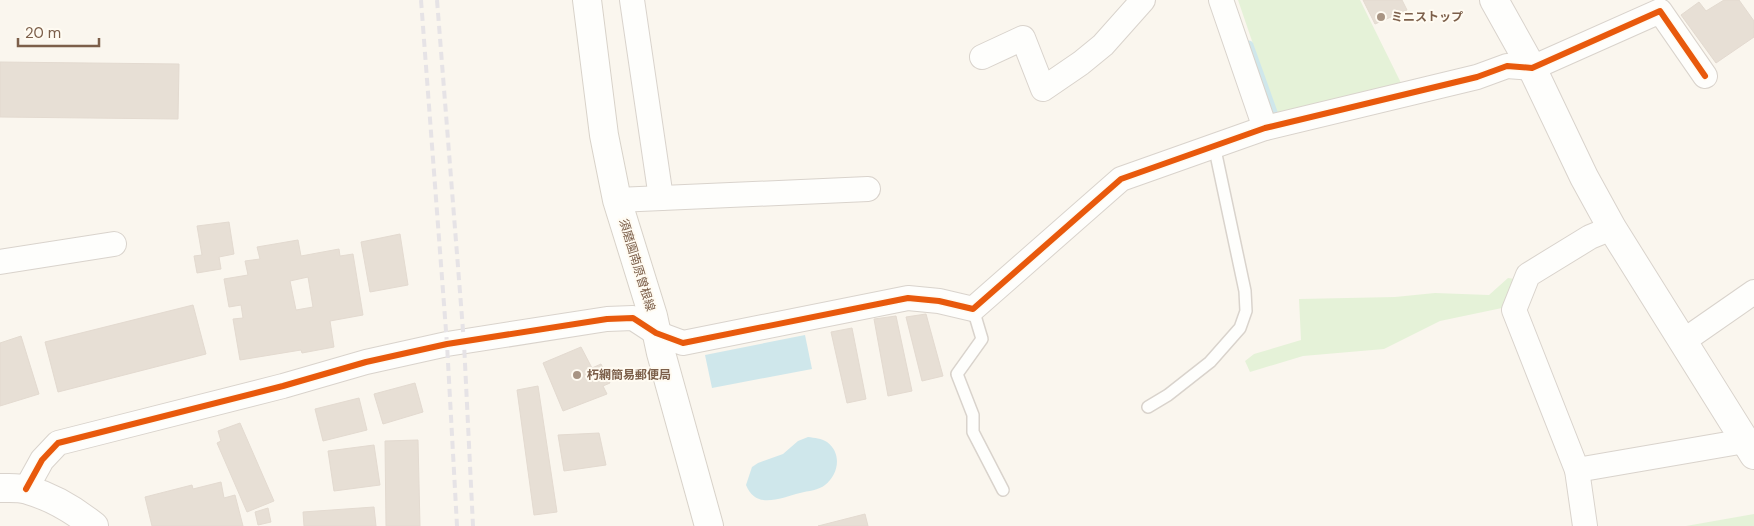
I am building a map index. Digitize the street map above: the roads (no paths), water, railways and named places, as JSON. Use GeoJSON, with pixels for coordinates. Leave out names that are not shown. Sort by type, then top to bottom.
{"type":"FeatureCollection","features":[{"type":"Feature","properties":{"kind":"street","name":"須磨園南原曽根線"},"geometry":{"type":"LineString","coordinates":[[587,0],[604,135],[617,200],[653,316],[709,526]]}},
{"type":"Feature","properties":{"kind":"street"},"geometry":{"type":"LineString","coordinates":[[632,0],[661,198]]}},
{"type":"Feature","properties":{"kind":"street"},"geometry":{"type":"LineString","coordinates":[[982,57],[1022,38],[1042,96],[1103,44],[1142,0]]}},
{"type":"Feature","properties":{"kind":"street"},"geometry":{"type":"LineString","coordinates":[[1221,0],[1265,128]]}},
{"type":"Feature","properties":{"kind":"street"},"geometry":{"type":"LineString","coordinates":[[1494,0],[1532,68],[1584,177],[1612,228],[1749,448],[1577,470]]}},
{"type":"Feature","properties":{"kind":"street"},"geometry":{"type":"LineString","coordinates":[[94,526],[78,513],[57,501],[13,489],[58,443],[283,386],[366,362],[447,344],[607,319],[634,318],[656,333],[683,343],[908,298],[939,301],[973,309],[1121,179],[1265,128],[1477,77],[1507,66],[1532,68],[1656,6],[1705,76]]}},
{"type":"Feature","properties":{"kind":"street"},"geometry":{"type":"LineString","coordinates":[[617,200],[868,189]]}},
{"type":"Feature","properties":{"kind":"street"},"geometry":{"type":"LineString","coordinates":[[1585,526],[1577,470],[1514,310],[1528,275],[1590,237],[1612,228]]}},
{"type":"Feature","properties":{"kind":"street"},"geometry":{"type":"LineString","coordinates":[[0,262],[114,244]]}},
{"type":"Feature","properties":{"kind":"street"},"geometry":{"type":"LineString","coordinates":[[1682,342],[1754,292]]}},
{"type":"Feature","properties":{"kind":"lane"},"geometry":{"type":"LineString","coordinates":[[1148,407],[1168,395],[1210,362],[1240,328],[1246,311],[1245,291],[1214,145]]}},
{"type":"Feature","properties":{"kind":"lane"},"geometry":{"type":"LineString","coordinates":[[973,309],[982,339],[957,374],[973,415],[973,432],[1003,490]]}},
{"type":"Feature","properties":{"kind":"water"},"geometry":{"type":"Polygon","coordinates":[[[805,335],[812,369],[712,388],[705,355],[805,335]]]}},
{"type":"Feature","properties":{"kind":"water"},"geometry":{"type":"Polygon","coordinates":[[[808,437],[818,438],[827,442],[832,447],[837,458],[836,469],[830,480],[823,487],[769,500],[756,498],[750,493],[746,485],[752,467],[783,454],[798,441],[808,437]]]}},
{"type":"Feature","properties":{"kind":"waterway"},"geometry":{"type":"LineString","coordinates":[[1249,45],[1274,115]]}},
{"type":"Feature","properties":{"kind":"railway"},"geometry":{"type":"LineString","coordinates":[[421,0],[447,344],[457,526]]}},
{"type":"Feature","properties":{"kind":"railway"},"geometry":{"type":"LineString","coordinates":[[437,0],[464,343],[473,526]]}},
{"type":"Feature","properties":{"kind":"place","name":"ミニストップ"},"geometry":{"type":"Point","coordinates":[1381,17]}},
{"type":"Feature","properties":{"kind":"place","name":"朽網簡易郵便局"},"geometry":{"type":"Point","coordinates":[577,375]}}]}
